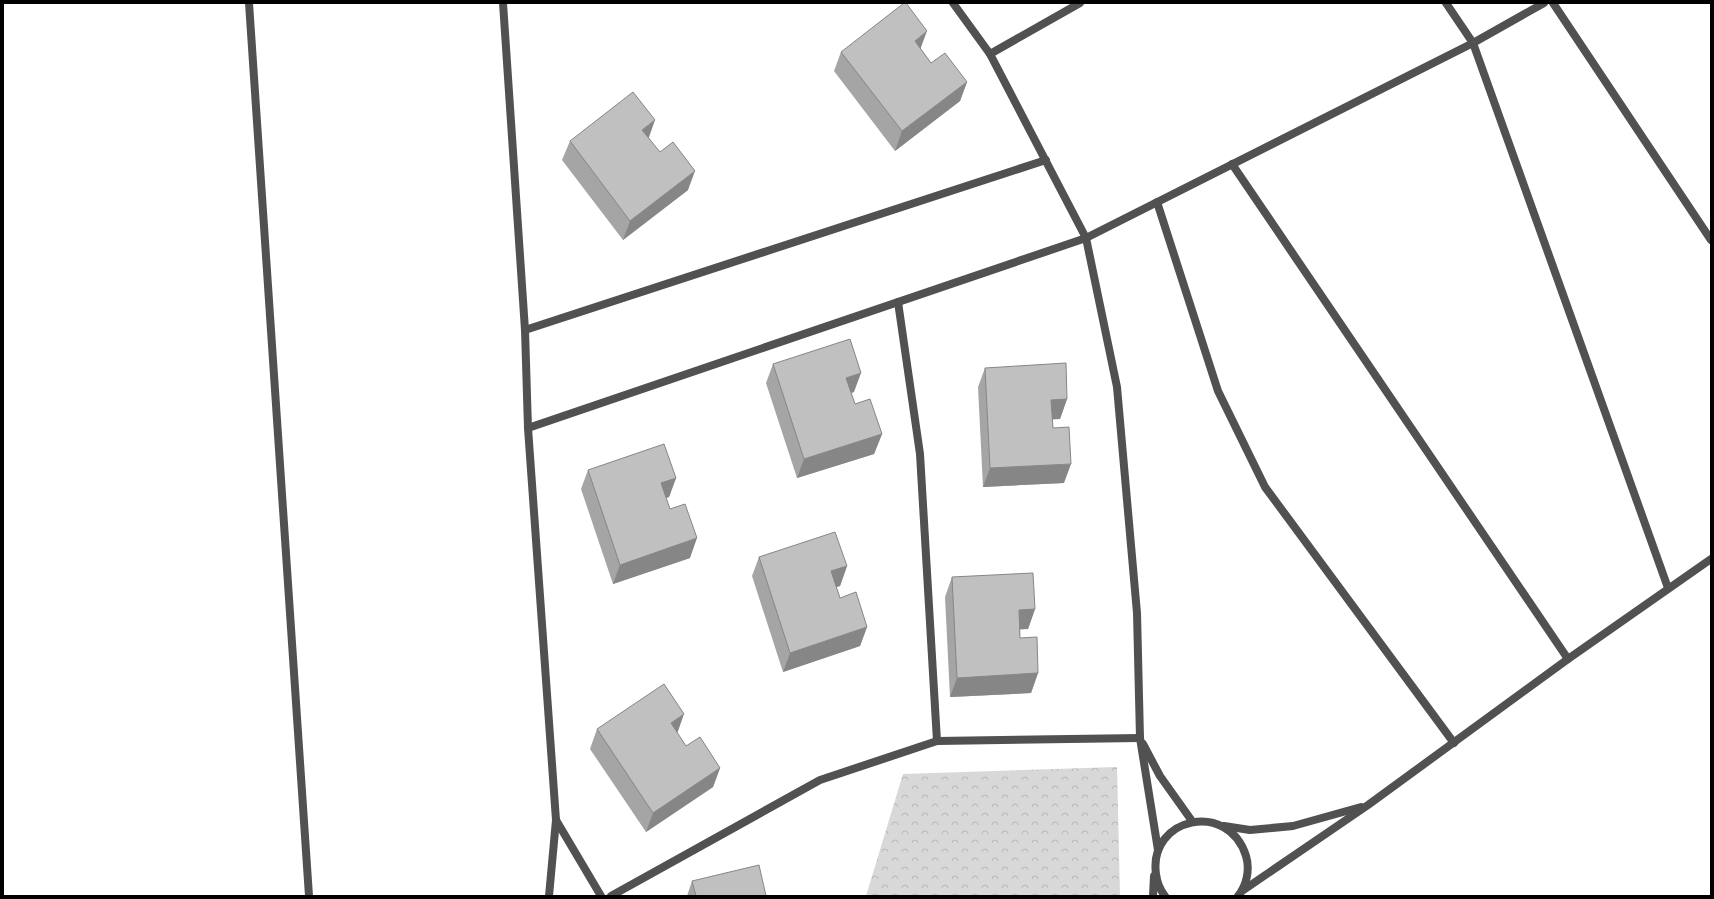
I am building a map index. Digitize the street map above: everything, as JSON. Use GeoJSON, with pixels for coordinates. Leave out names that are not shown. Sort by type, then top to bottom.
{"type":"FeatureCollection","features":[{"type":"Feature","properties":{"kind":"street"},"geometry":{"type":"LineString","coordinates":[[249,3],[308,896]]}},
{"type":"Feature","properties":{"kind":"street"},"geometry":{"type":"LineString","coordinates":[[503,3],[525,330],[528,428],[556,820],[549,896]]}},
{"type":"Feature","properties":{"kind":"street"},"geometry":{"type":"LineString","coordinates":[[953,3],[990,54],[1086,238],[1117,387],[1137,613],[1140,738],[1158,850],[1155,866],[1153,896]]}},
{"type":"Feature","properties":{"kind":"street"},"geometry":{"type":"LineString","coordinates":[[990,54],[1080,3]]}},
{"type":"Feature","properties":{"kind":"street"},"geometry":{"type":"LineString","coordinates":[[1446,3],[1473,44],[1668,588]]}},
{"type":"Feature","properties":{"kind":"street"},"geometry":{"type":"LineString","coordinates":[[528,428],[1086,238],[1473,44],[1544,3]]}},
{"type":"Feature","properties":{"kind":"street"},"geometry":{"type":"LineString","coordinates":[[1553,3],[1711,240]]}},
{"type":"Feature","properties":{"kind":"street"},"geometry":{"type":"LineString","coordinates":[[525,330],[1046,160]]}},
{"type":"Feature","properties":{"kind":"street"},"geometry":{"type":"LineString","coordinates":[[1232,164],[1568,659]]}},
{"type":"Feature","properties":{"kind":"street"},"geometry":{"type":"LineString","coordinates":[[1157,202],[1218,391],[1265,487],[1454,743]]}},
{"type":"Feature","properties":{"kind":"street"},"geometry":{"type":"LineString","coordinates":[[898,302],[920,454],[937,741]]}},
{"type":"Feature","properties":{"kind":"street"},"geometry":{"type":"LineString","coordinates":[[1240,894],[1368,805],[1568,659],[1711,559]]}},
{"type":"Feature","properties":{"kind":"street"},"geometry":{"type":"LineString","coordinates":[[611,896],[820,780],[937,741],[1140,738]]}},
{"type":"Feature","properties":{"kind":"street"},"geometry":{"type":"LineString","coordinates":[[1140,738],[1160,776],[1192,821]]}},
{"type":"Feature","properties":{"kind":"street"},"geometry":{"type":"LineString","coordinates":[[1158,850],[1166,837],[1178,827],[1192,821],[1207,821],[1250,830],[1293,826],[1368,805]]}},
{"type":"Feature","properties":{"kind":"street"},"geometry":{"type":"LineString","coordinates":[[556,820],[602,896]]}},
{"type":"Feature","properties":{"kind":"street"},"geometry":{"type":"LineString","coordinates":[[1222,825],[1235,834],[1244,847],[1248,862],[1248,877],[1240,894]]}},
{"type":"Feature","properties":{"kind":"street"},"geometry":{"type":"LineString","coordinates":[[1155,866],[1157,881],[1165,896]]}},
{"type":"Feature","properties":{"kind":"green space"},"geometry":{"type":"Polygon","coordinates":[[[1117,767],[1120,896],[866,896],[903,774],[1117,767]]]}},
{"type":"Feature","properties":{"kind":"building"},"geometry":{"type":"Polygon","coordinates":[[[904,3],[906,3],[927,31],[915,41],[931,63],[945,53],[967,82],[902,131],[841,52],[904,3]]]}},
{"type":"Feature","properties":{"kind":"building"},"geometry":{"type":"Polygon","coordinates":[[[633,92],[655,120],[642,130],[660,152],[673,142],[695,171],[630,221],[570,141],[633,92]]]}},
{"type":"Feature","properties":{"kind":"building"},"geometry":{"type":"Polygon","coordinates":[[[850,339],[861,373],[846,378],[855,404],[870,399],[882,434],[804,459],[773,364],[850,339]]]}},
{"type":"Feature","properties":{"kind":"building"},"geometry":{"type":"Polygon","coordinates":[[[1066,363],[1067,399],[1051,400],[1053,428],[1069,427],[1071,464],[990,468],[985,368],[1066,363]]]}},
{"type":"Feature","properties":{"kind":"building"},"geometry":{"type":"Polygon","coordinates":[[[664,444],[676,478],[661,483],[670,509],[685,504],[697,538],[620,565],[588,470],[664,444]]]}},
{"type":"Feature","properties":{"kind":"building"},"geometry":{"type":"Polygon","coordinates":[[[835,532],[847,566],[831,571],[840,598],[856,592],[867,627],[790,653],[759,557],[835,532]]]}},
{"type":"Feature","properties":{"kind":"building"},"geometry":{"type":"Polygon","coordinates":[[[1033,573],[1035,609],[1019,610],[1020,638],[1037,637],[1038,673],[957,678],[952,577],[1033,573]]]}},
{"type":"Feature","properties":{"kind":"building"},"geometry":{"type":"Polygon","coordinates":[[[664,684],[684,714],[671,723],[686,746],[700,737],[720,768],[653,813],[597,729],[664,684]]]}},
{"type":"Feature","properties":{"kind":"building"},"geometry":{"type":"Polygon","coordinates":[[[759,865],[766,896],[696,896],[692,881],[759,865]]]}}]}
